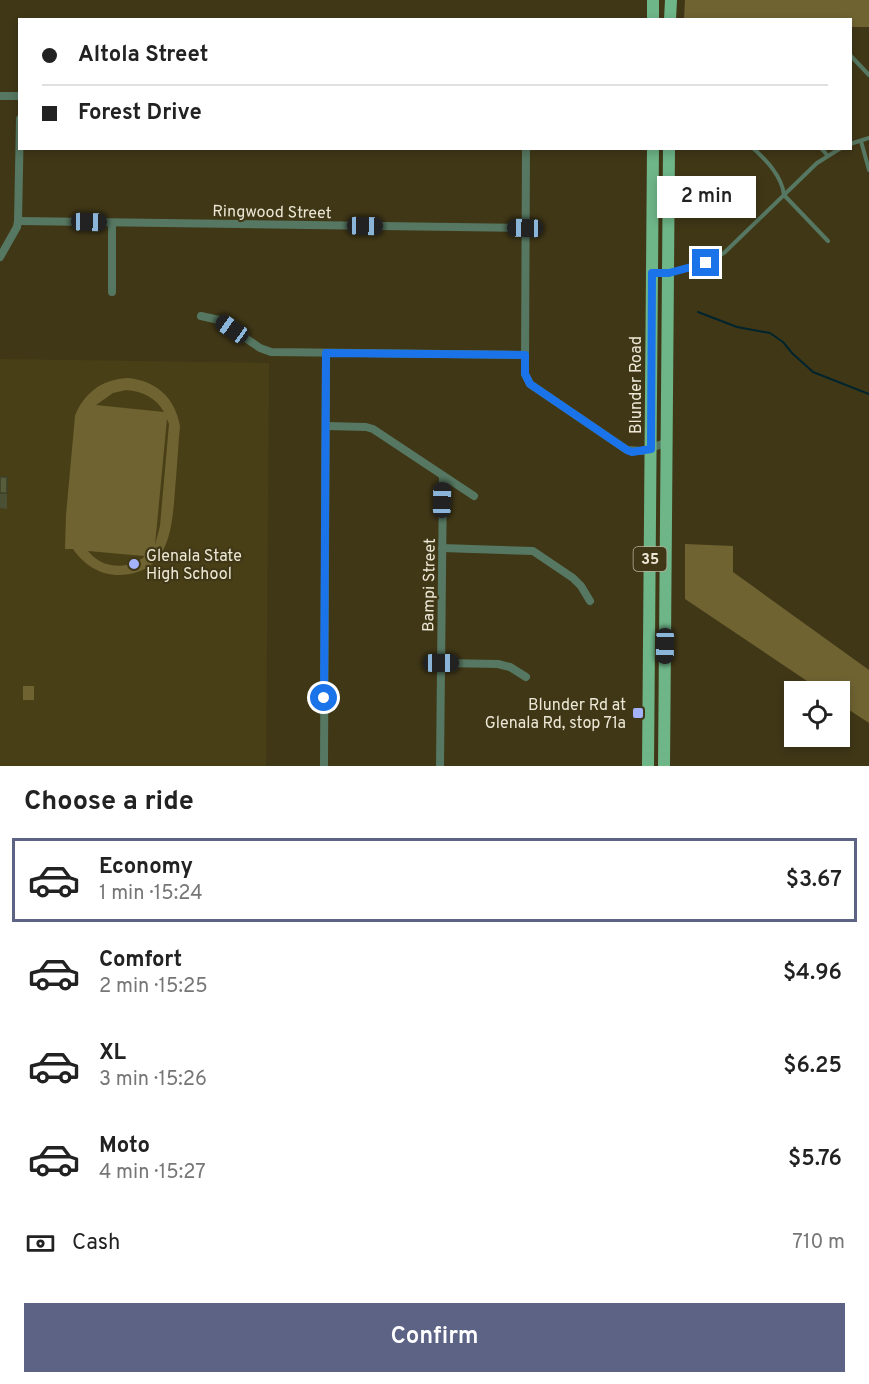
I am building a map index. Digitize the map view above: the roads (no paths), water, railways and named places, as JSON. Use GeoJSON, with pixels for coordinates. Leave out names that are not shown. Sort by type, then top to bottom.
{"type":"FeatureCollection","features":[{"type":"Feature","properties":{"kind":"main road"},"geometry":{"type":"LineString","coordinates":[[653,0],[653,18]]}},
{"type":"Feature","properties":{"kind":"main road"},"geometry":{"type":"LineString","coordinates":[[670,18],[671,0]]}},
{"type":"Feature","properties":{"kind":"main road","name":"Blunder Road"},"geometry":{"type":"LineString","coordinates":[[648,766],[653,150]]}},
{"type":"Feature","properties":{"kind":"main road","name":"Blunder Road"},"geometry":{"type":"LineString","coordinates":[[664,766],[669,150]]}},
{"type":"Feature","properties":{"kind":"street"},"geometry":{"type":"LineString","coordinates":[[0,96],[18,96]]}},
{"type":"Feature","properties":{"kind":"street"},"geometry":{"type":"LineString","coordinates":[[0,257],[17,227],[19,150]]}},
{"type":"Feature","properties":{"kind":"street"},"geometry":{"type":"LineString","coordinates":[[526,150],[525,374],[530,384],[627,450],[632,452],[651,449],[668,442]]}},
{"type":"Feature","properties":{"kind":"street","name":"Ringwood Street"},"geometry":{"type":"LineString","coordinates":[[18,221],[525,228]]}},
{"type":"Feature","properties":{"kind":"street"},"geometry":{"type":"LineString","coordinates":[[112,223],[112,292]]}},
{"type":"Feature","properties":{"kind":"street"},"geometry":{"type":"LineString","coordinates":[[201,316],[219,320],[260,348],[271,352],[525,355]]}},
{"type":"Feature","properties":{"kind":"street"},"geometry":{"type":"LineString","coordinates":[[324,766],[326,353]]}},
{"type":"Feature","properties":{"kind":"street"},"geometry":{"type":"LineString","coordinates":[[327,426],[373,429],[474,496]]}},
{"type":"Feature","properties":{"kind":"street","name":"Bampi Street"},"geometry":{"type":"LineString","coordinates":[[440,766],[443,477]]}},
{"type":"Feature","properties":{"kind":"street"},"geometry":{"type":"LineString","coordinates":[[442,548],[533,551],[573,578],[581,586],[590,602]]}},
{"type":"Feature","properties":{"kind":"street"},"geometry":{"type":"LineString","coordinates":[[441,663],[498,664],[510,667],[526,677]]}},
{"type":"Feature","properties":{"kind":"lane"},"geometry":{"type":"LineString","coordinates":[[852,58],[869,75]]}},
{"type":"Feature","properties":{"kind":"lane"},"geometry":{"type":"LineString","coordinates":[[852,143],[869,138]]}},
{"type":"Feature","properties":{"kind":"lane"},"geometry":{"type":"LineString","coordinates":[[861,141],[869,170]]}},
{"type":"Feature","properties":{"kind":"lane"},"geometry":{"type":"LineString","coordinates":[[755,150],[769,163],[783,188],[784,195],[828,241]]}},
{"type":"Feature","properties":{"kind":"lane"},"geometry":{"type":"LineString","coordinates":[[823,150],[827,155]]}},
{"type":"Feature","properties":{"kind":"lane"},"geometry":{"type":"LineString","coordinates":[[652,273],[669,273],[698,267],[724,253],[827,155],[837,150]]}},
{"type":"Feature","properties":{"kind":"waterway"},"geometry":{"type":"LineString","coordinates":[[698,312],[737,327],[770,333],[783,342],[813,372],[869,394]]}},
{"type":"Feature","properties":{"kind":"place","name":"Glenala State High School"},"geometry":{"type":"Point","coordinates":[134,564]}},
{"type":"Feature","properties":{"kind":"place","name":"Blunder Rd at Glenala Rd, stop 71a"},"geometry":{"type":"Point","coordinates":[638,713]}}]}
